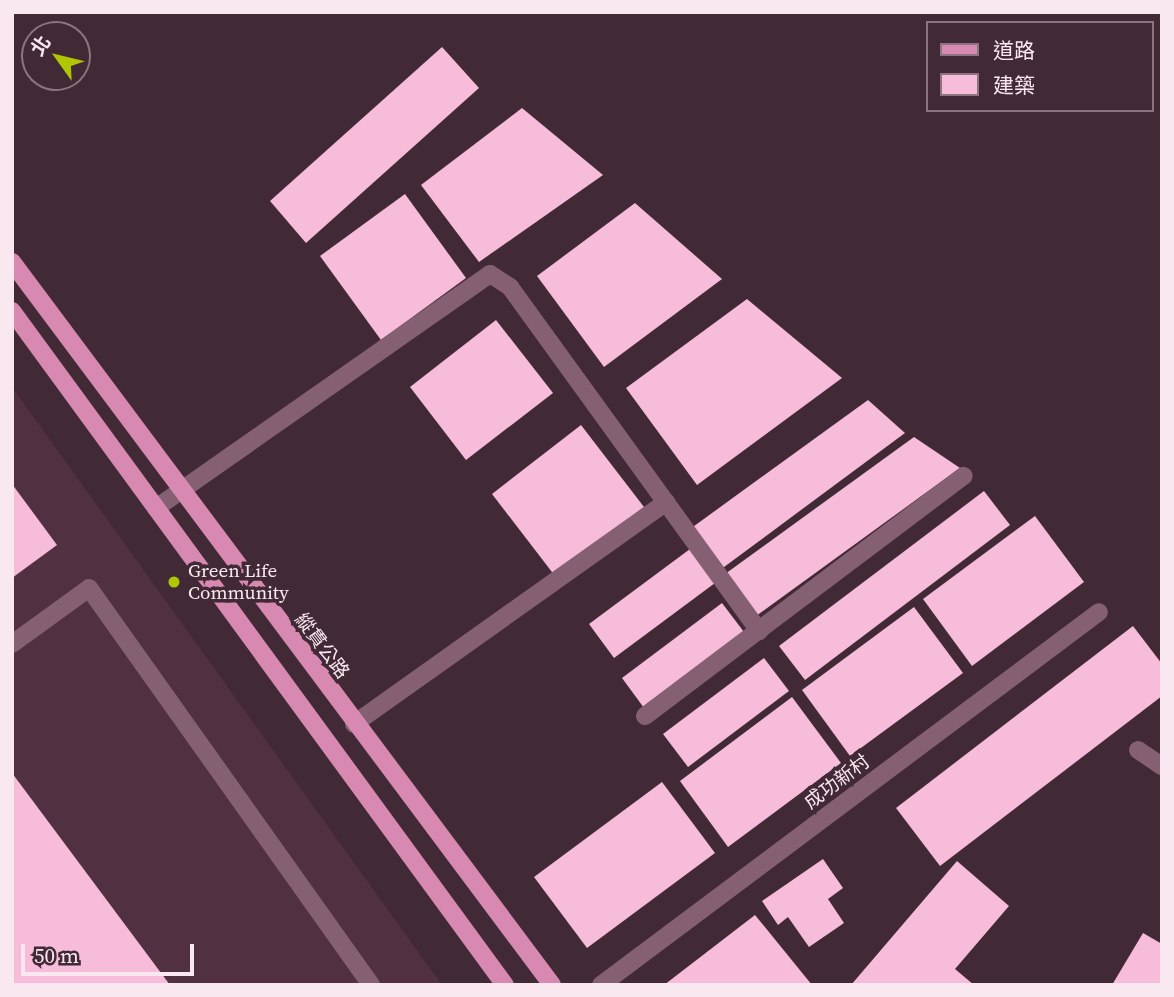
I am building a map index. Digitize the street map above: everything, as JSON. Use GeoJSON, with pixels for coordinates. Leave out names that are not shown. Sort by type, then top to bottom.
{"type":"FeatureCollection","features":[{"type":"Feature","properties":{"kind":"main road","name":"縱貫公路"},"geometry":{"type":"LineString","coordinates":[[12,262],[354,724],[552,985]]}},
{"type":"Feature","properties":{"kind":"main road"},"geometry":{"type":"LineString","coordinates":[[12,311],[505,985]]}},
{"type":"Feature","properties":{"kind":"lane"},"geometry":{"type":"LineString","coordinates":[[156,508],[490,274],[510,287],[759,631]]}},
{"type":"Feature","properties":{"kind":"lane"},"geometry":{"type":"LineString","coordinates":[[646,716],[964,476]]}},
{"type":"Feature","properties":{"kind":"lane"},"geometry":{"type":"LineString","coordinates":[[354,724],[666,502]]}},
{"type":"Feature","properties":{"kind":"lane"},"geometry":{"type":"LineString","coordinates":[[12,643],[89,588],[371,985]]}},
{"type":"Feature","properties":{"kind":"lane","name":"成功新村"},"geometry":{"type":"LineString","coordinates":[[601,985],[1099,612]]}},
{"type":"Feature","properties":{"kind":"lane"},"geometry":{"type":"LineString","coordinates":[[1138,750],[1162,766]]}},
{"type":"Feature","properties":{"kind":"shaded area"},"geometry":{"type":"Polygon","coordinates":[[[12,387],[442,985],[12,985],[12,387]]]}},
{"type":"Feature","properties":{"kind":"building"},"geometry":{"type":"Polygon","coordinates":[[[442,47],[479,88],[306,243],[270,201],[442,47]]]}},
{"type":"Feature","properties":{"kind":"building"},"geometry":{"type":"Polygon","coordinates":[[[522,108],[603,175],[479,262],[421,185],[522,108]]]}},
{"type":"Feature","properties":{"kind":"building"},"geometry":{"type":"Polygon","coordinates":[[[405,194],[466,278],[381,340],[320,256],[405,194]]]}},
{"type":"Feature","properties":{"kind":"building"},"geometry":{"type":"Polygon","coordinates":[[[635,203],[722,279],[604,367],[537,276],[635,203]]]}},
{"type":"Feature","properties":{"kind":"building"},"geometry":{"type":"Polygon","coordinates":[[[747,299],[842,378],[697,485],[626,388],[747,299]]]}},
{"type":"Feature","properties":{"kind":"building"},"geometry":{"type":"Polygon","coordinates":[[[496,320],[553,393],[466,460],[410,387],[496,320]]]}},
{"type":"Feature","properties":{"kind":"building"},"geometry":{"type":"Polygon","coordinates":[[[868,400],[905,433],[720,570],[690,529],[868,400]]]}},
{"type":"Feature","properties":{"kind":"building"},"geometry":{"type":"Polygon","coordinates":[[[581,425],[644,507],[555,576],[492,494],[581,425]]]}},
{"type":"Feature","properties":{"kind":"building"},"geometry":{"type":"Polygon","coordinates":[[[914,437],[960,468],[756,616],[725,574],[914,437]]]}},
{"type":"Feature","properties":{"kind":"building"},"geometry":{"type":"Polygon","coordinates":[[[12,484],[57,545],[12,578],[12,484]]]}},
{"type":"Feature","properties":{"kind":"building"},"geometry":{"type":"Polygon","coordinates":[[[984,491],[1010,525],[805,680],[779,646],[984,491]]]}},
{"type":"Feature","properties":{"kind":"building"},"geometry":{"type":"Polygon","coordinates":[[[1035,516],[1084,582],[972,666],[923,599],[1035,516]]]}},
{"type":"Feature","properties":{"kind":"building"},"geometry":{"type":"Polygon","coordinates":[[[690,549],[715,583],[614,658],[589,624],[690,549]]]}},
{"type":"Feature","properties":{"kind":"building"},"geometry":{"type":"Polygon","coordinates":[[[722,603],[747,636],[647,712],[622,678],[722,603]]]}},
{"type":"Feature","properties":{"kind":"building"},"geometry":{"type":"Polygon","coordinates":[[[914,607],[963,673],[850,756],[802,690],[914,607]]]}},
{"type":"Feature","properties":{"kind":"building"},"geometry":{"type":"Polygon","coordinates":[[[1133,626],[1162,664],[1162,696],[940,866],[896,808],[1133,626]]]}},
{"type":"Feature","properties":{"kind":"building"},"geometry":{"type":"Polygon","coordinates":[[[764,658],[789,691],[688,767],[663,734],[764,658]]]}},
{"type":"Feature","properties":{"kind":"building"},"geometry":{"type":"Polygon","coordinates":[[[792,697],[841,763],[728,847],[680,781],[792,697]]]}},
{"type":"Feature","properties":{"kind":"building"},"geometry":{"type":"Polygon","coordinates":[[[12,773],[170,985],[12,985],[12,773]]]}},
{"type":"Feature","properties":{"kind":"building"},"geometry":{"type":"Polygon","coordinates":[[[662,782],[715,853],[587,948],[534,877],[662,782]]]}},
{"type":"Feature","properties":{"kind":"building"},"geometry":{"type":"Polygon","coordinates":[[[823,859],[843,888],[828,899],[844,923],[809,947],[788,917],[778,925],[762,901],[823,859]]]}},
{"type":"Feature","properties":{"kind":"building"},"geometry":{"type":"Polygon","coordinates":[[[957,861],[1009,906],[955,969],[974,985],[851,985],[957,861]]]}},
{"type":"Feature","properties":{"kind":"building"},"geometry":{"type":"Polygon","coordinates":[[[755,915],[812,985],[664,985],[755,915]]]}},
{"type":"Feature","properties":{"kind":"building"},"geometry":{"type":"Polygon","coordinates":[[[1143,933],[1162,944],[1162,985],[1112,985],[1143,933]]]}},
{"type":"Feature","properties":{"kind":"place","name":"Green Life Community"},"geometry":{"type":"Point","coordinates":[174,582]}}]}
